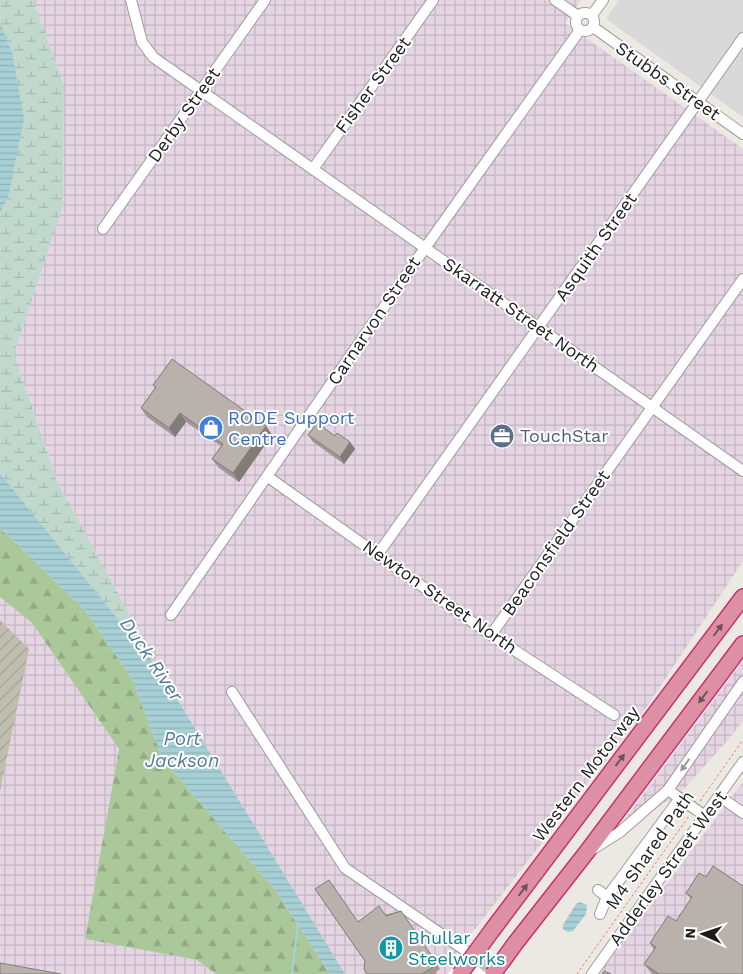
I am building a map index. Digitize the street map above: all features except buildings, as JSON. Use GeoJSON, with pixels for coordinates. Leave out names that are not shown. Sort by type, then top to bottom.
{"type":"FeatureCollection","features":[{"type":"Feature","properties":{"kind":"highway","name":"Western Motorway"},"geometry":{"type":"LineString","coordinates":[[460,974],[743,597]]}},
{"type":"Feature","properties":{"kind":"highway"},"geometry":{"type":"LineString","coordinates":[[493,974],[743,644]]}},
{"type":"Feature","properties":{"kind":"street","name":"Skarratt Street North"},"geometry":{"type":"LineString","coordinates":[[131,0],[142,42],[153,58],[743,471]]}},
{"type":"Feature","properties":{"kind":"street","name":"Derby Street"},"geometry":{"type":"LineString","coordinates":[[103,229],[265,0]]}},
{"type":"Feature","properties":{"kind":"street","name":"Fisher Street"},"geometry":{"type":"LineString","coordinates":[[313,169],[434,0]]}},
{"type":"Feature","properties":{"kind":"street"},"geometry":{"type":"LineString","coordinates":[[554,0],[578,16]]}},
{"type":"Feature","properties":{"kind":"street"},"geometry":{"type":"LineString","coordinates":[[592,15],[603,0]]}},
{"type":"Feature","properties":{"kind":"street"},"geometry":{"type":"LineString","coordinates":[[586,12],[592,15],[593,27],[588,31],[580,30],[576,25],[578,16],[586,12]]}},
{"type":"Feature","properties":{"kind":"street","name":"Stubbs Street"},"geometry":{"type":"LineString","coordinates":[[593,27],[743,134]]}},
{"type":"Feature","properties":{"kind":"street","name":"Carnarvon Street"},"geometry":{"type":"LineString","coordinates":[[172,615],[424,248],[580,30]]}},
{"type":"Feature","properties":{"kind":"street","name":"Asquith Street"},"geometry":{"type":"LineString","coordinates":[[378,554],[743,38]]}},
{"type":"Feature","properties":{"kind":"street","name":"Beaconsfield Street"},"geometry":{"type":"LineString","coordinates":[[491,635],[743,279]]}},
{"type":"Feature","properties":{"kind":"street","name":"Newton Street North"},"geometry":{"type":"LineString","coordinates":[[268,477],[491,635],[614,715]]}},
{"type":"Feature","properties":{"kind":"street"},"geometry":{"type":"LineString","coordinates":[[586,853],[620,832],[668,790],[743,682]]}},
{"type":"Feature","properties":{"kind":"street"},"geometry":{"type":"LineString","coordinates":[[232,692],[345,868],[466,950]]}},
{"type":"Feature","properties":{"kind":"street","name":"Adderley Street West"},"geometry":{"type":"LineString","coordinates":[[592,974],[743,762]]}},
{"type":"Feature","properties":{"kind":"street"},"geometry":{"type":"LineString","coordinates":[[668,790],[705,816]]}},
{"type":"Feature","properties":{"kind":"street"},"geometry":{"type":"LineString","coordinates":[[719,796],[743,813]]}},
{"type":"Feature","properties":{"kind":"street"},"geometry":{"type":"LineString","coordinates":[[600,914],[602,894],[680,798]]}},
{"type":"Feature","properties":{"kind":"path","name":"M4 Shared Path"},"geometry":{"type":"LineString","coordinates":[[577,974],[743,740]]}},
{"type":"Feature","properties":{"kind":"shaded area"},"geometry":{"type":"Polygon","coordinates":[[[33,0],[581,0],[565,23],[743,149],[743,561],[644,711],[455,955],[479,974],[345,974],[160,671],[57,481],[14,354],[63,205],[64,85],[33,0]]]}},
{"type":"Feature","properties":{"kind":"shaded area"},"geometry":{"type":"Polygon","coordinates":[[[619,0],[743,0],[743,117],[606,19],[619,0]]]}},
{"type":"Feature","properties":{"kind":"shaded area"},"geometry":{"type":"Polygon","coordinates":[[[0,597],[32,623],[119,749],[85,939],[197,960],[216,974],[0,974],[0,597]]]}},
{"type":"Feature","properties":{"kind":"shaded area"},"geometry":{"type":"Polygon","coordinates":[[[0,620],[29,649],[0,791],[0,620]]]}},
{"type":"Feature","properties":{"kind":"shaded area"},"geometry":{"type":"Polygon","coordinates":[[[743,661],[743,721],[682,791],[696,801],[688,813],[672,801],[665,802],[601,851],[743,661]]]}},
{"type":"Feature","properties":{"kind":"shaded area"},"geometry":{"type":"Polygon","coordinates":[[[743,782],[743,974],[599,974],[743,782]]]}},
{"type":"Feature","properties":{"kind":"green space"},"geometry":{"type":"Polygon","coordinates":[[[0,0],[33,0],[64,85],[63,205],[14,354],[57,481],[160,671],[0,473],[0,213],[8,198],[12,52],[0,23],[0,0]]]}},
{"type":"Feature","properties":{"kind":"green space"},"geometry":{"type":"Polygon","coordinates":[[[0,528],[84,609],[131,677],[163,759],[276,891],[330,974],[216,974],[197,960],[85,939],[119,749],[32,623],[0,597],[0,528]]]}},
{"type":"Feature","properties":{"kind":"water"},"geometry":{"type":"Polygon","coordinates":[[[0,23],[12,52],[24,119],[8,198],[0,213],[0,23]]]}},
{"type":"Feature","properties":{"kind":"water","name":"Port Jackson"},"geometry":{"type":"Polygon","coordinates":[[[0,473],[160,671],[345,974],[330,974],[276,891],[163,759],[131,677],[84,609],[0,528],[0,473]]]}},
{"type":"Feature","properties":{"kind":"water"},"geometry":{"type":"Polygon","coordinates":[[[580,902],[587,905],[586,914],[573,931],[567,932],[563,929],[563,925],[576,904],[580,902]]]}},
{"type":"Feature","properties":{"kind":"pier"},"geometry":{"type":"Polygon","coordinates":[[[473,941],[510,969],[506,974],[448,974],[473,941]]]}},
{"type":"Feature","properties":{"kind":"waterway"},"geometry":{"type":"LineString","coordinates":[[292,974],[298,923]]}},
{"type":"Feature","properties":{"kind":"tunnel"},"geometry":{"type":"LineString","coordinates":[[469,953],[495,974]]}},
{"type":"Feature","properties":{"kind":"place","name":"RODE Support Centre"},"geometry":{"type":"Point","coordinates":[211,428]}},
{"type":"Feature","properties":{"kind":"place","name":"TouchStar"},"geometry":{"type":"Point","coordinates":[502,436]}},
{"type":"Feature","properties":{"kind":"place","name":"Bhullar Steelworks"},"geometry":{"type":"Point","coordinates":[391,948]}},
{"type":"Feature","properties":{"kind":"water label","name":"Duck River"},"geometry":{"type":"Point","coordinates":[152,659]}}]}
